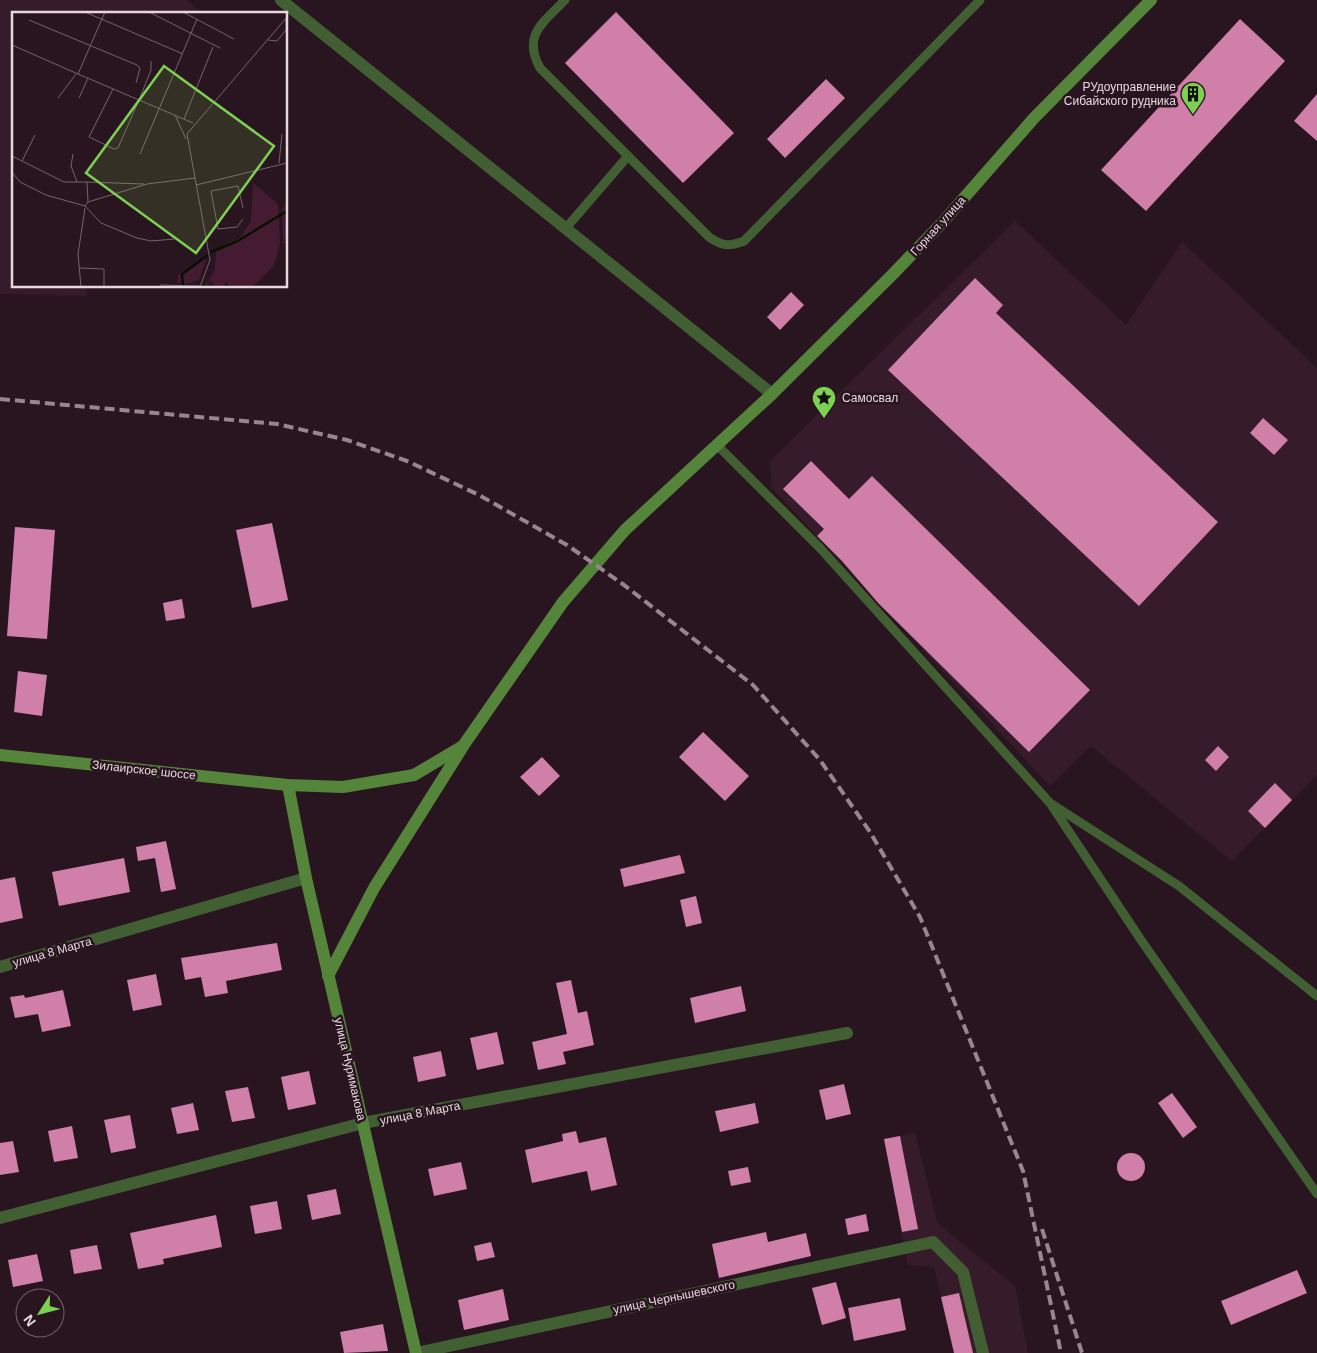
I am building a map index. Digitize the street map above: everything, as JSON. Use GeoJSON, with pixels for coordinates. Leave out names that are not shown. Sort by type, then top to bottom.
{"type":"FeatureCollection","features":[{"type":"Feature","properties":{"kind":"main road","name":"Горная улица"},"geometry":{"type":"LineString","coordinates":[[328,976],[374,888],[464,746],[563,602],[625,530],[772,394],[898,269],[942,223],[1034,118],[1151,0]]}},
{"type":"Feature","properties":{"kind":"main road","name":"Зилаирское шоссе"},"geometry":{"type":"LineString","coordinates":[[0,755],[288,785],[343,787],[387,781],[414,774],[464,746]]}},
{"type":"Feature","properties":{"kind":"main road","name":"улица Нуриманова"},"geometry":{"type":"LineString","coordinates":[[288,785],[328,976],[416,1353]]}},
{"type":"Feature","properties":{"kind":"street"},"geometry":{"type":"LineString","coordinates":[[281,0],[772,394]]}},
{"type":"Feature","properties":{"kind":"street","name":"улица 8 Марта"},"geometry":{"type":"LineString","coordinates":[[0,967],[306,878]]}},
{"type":"Feature","properties":{"kind":"street","name":"улица 8 Марта"},"geometry":{"type":"LineString","coordinates":[[0,1218],[363,1123],[847,1033]]}},
{"type":"Feature","properties":{"kind":"street","name":"улица Чернышевского"},"geometry":{"type":"LineString","coordinates":[[416,1353],[933,1242],[963,1272],[983,1353]]}},
{"type":"Feature","properties":{"kind":"lane"},"geometry":{"type":"LineString","coordinates":[[565,0],[540,25],[533,40],[533,54],[540,68],[709,237],[721,245],[733,246],[744,241],[980,0]]}},
{"type":"Feature","properties":{"kind":"lane"},"geometry":{"type":"LineString","coordinates":[[566,228],[628,156]]}},
{"type":"Feature","properties":{"kind":"lane"},"geometry":{"type":"LineString","coordinates":[[717,444],[820,548],[1050,803],[1141,940],[1317,1194]]}},
{"type":"Feature","properties":{"kind":"lane"},"geometry":{"type":"LineString","coordinates":[[1050,803],[1179,886],[1317,996]]}},
{"type":"Feature","properties":{"kind":"shaded area"},"geometry":{"type":"Polygon","coordinates":[[[0,0],[187,0],[199,12],[12,12],[12,288],[87,288],[87,296],[0,294],[0,0]]]}},
{"type":"Feature","properties":{"kind":"shaded area"},"geometry":{"type":"Polygon","coordinates":[[[1015,221],[1126,325],[1182,242],[1317,368],[1317,775],[1232,861],[1091,746],[1050,786],[772,488],[770,461],[1015,221]]]}},
{"type":"Feature","properties":{"kind":"shaded area"},"geometry":{"type":"Polygon","coordinates":[[[915,1133],[938,1224],[1015,1286],[1028,1353],[954,1353],[934,1267],[908,1265],[884,1139],[915,1133]]]}},
{"type":"Feature","properties":{"kind":"building"},"geometry":{"type":"Polygon","coordinates":[[[616,12],[734,133],[683,183],[565,63],[616,12]]]}},
{"type":"Feature","properties":{"kind":"building","name":"РУдоуправление Сибайского рудника"},"geometry":{"type":"Polygon","coordinates":[[[1240,19],[1285,61],[1146,211],[1101,170],[1240,19]]]}},
{"type":"Feature","properties":{"kind":"building"},"geometry":{"type":"Polygon","coordinates":[[[826,79],[845,98],[785,158],[767,139],[826,79]]]}},
{"type":"Feature","properties":{"kind":"building"},"geometry":{"type":"Polygon","coordinates":[[[1317,94],[1317,141],[1294,121],[1317,94]]]}},
{"type":"Feature","properties":{"kind":"building"},"geometry":{"type":"Polygon","coordinates":[[[975,278],[1003,305],[996,313],[1218,522],[1139,606],[888,370],[975,278]]]}},
{"type":"Feature","properties":{"kind":"building"},"geometry":{"type":"Polygon","coordinates":[[[791,292],[804,305],[780,330],[767,317],[791,292]]]}},
{"type":"Feature","properties":{"kind":"building"},"geometry":{"type":"Polygon","coordinates":[[[1263,418],[1288,440],[1274,455],[1250,433],[1263,418]]]}},
{"type":"Feature","properties":{"kind":"building"},"geometry":{"type":"Polygon","coordinates":[[[811,461],[849,499],[872,476],[1090,690],[1029,752],[879,604],[842,561],[817,536],[824,529],[783,489],[811,461]]]}},
{"type":"Feature","properties":{"kind":"building"},"geometry":{"type":"Polygon","coordinates":[[[272,523],[288,600],[252,608],[236,530],[272,523]]]}},
{"type":"Feature","properties":{"kind":"building"},"geometry":{"type":"Polygon","coordinates":[[[15,527],[55,530],[47,639],[7,636],[15,527]]]}},
{"type":"Feature","properties":{"kind":"building"},"geometry":{"type":"Polygon","coordinates":[[[182,599],[185,618],[166,621],[163,603],[182,599]]]}},
{"type":"Feature","properties":{"kind":"building"},"geometry":{"type":"Polygon","coordinates":[[[18,671],[47,675],[42,716],[14,712],[18,671]]]}},
{"type":"Feature","properties":{"kind":"building"},"geometry":{"type":"Polygon","coordinates":[[[703,732],[749,776],[725,801],[679,757],[703,732]]]}},
{"type":"Feature","properties":{"kind":"building"},"geometry":{"type":"Polygon","coordinates":[[[1218,746],[1229,757],[1216,771],[1205,760],[1218,746]]]}},
{"type":"Feature","properties":{"kind":"building"},"geometry":{"type":"Polygon","coordinates":[[[542,757],[560,776],[539,796],[520,777],[542,757]]]}},
{"type":"Feature","properties":{"kind":"building"},"geometry":{"type":"Polygon","coordinates":[[[1275,783],[1292,800],[1265,828],[1248,811],[1275,783]]]}},
{"type":"Feature","properties":{"kind":"building"},"geometry":{"type":"Polygon","coordinates":[[[166,841],[176,889],[161,892],[155,858],[138,861],[136,847],[166,841]]]}},
{"type":"Feature","properties":{"kind":"building"},"geometry":{"type":"Polygon","coordinates":[[[680,855],[685,873],[624,887],[620,869],[680,855]]]}},
{"type":"Feature","properties":{"kind":"building"},"geometry":{"type":"Polygon","coordinates":[[[124,858],[130,892],[59,906],[52,872],[124,858]]]}},
{"type":"Feature","properties":{"kind":"building"},"geometry":{"type":"Polygon","coordinates":[[[15,877],[23,918],[0,923],[0,880],[15,877]]]}},
{"type":"Feature","properties":{"kind":"building"},"geometry":{"type":"Polygon","coordinates":[[[696,896],[702,923],[686,927],[680,900],[696,896]]]}},
{"type":"Feature","properties":{"kind":"building"},"geometry":{"type":"Polygon","coordinates":[[[277,943],[282,970],[226,981],[228,993],[205,997],[201,977],[185,980],[181,958],[277,943]]]}},
{"type":"Feature","properties":{"kind":"building"},"geometry":{"type":"Polygon","coordinates":[[[156,974],[162,1005],[133,1011],[127,980],[156,974]]]}},
{"type":"Feature","properties":{"kind":"building"},"geometry":{"type":"Polygon","coordinates":[[[571,980],[578,1013],[587,1011],[594,1045],[563,1052],[566,1064],[538,1070],[532,1042],[567,1034],[556,983],[571,980]]]}},
{"type":"Feature","properties":{"kind":"building"},"geometry":{"type":"Polygon","coordinates":[[[741,986],[746,1011],[695,1023],[690,998],[741,986]]]}},
{"type":"Feature","properties":{"kind":"building"},"geometry":{"type":"Polygon","coordinates":[[[63,990],[71,1026],[42,1032],[38,1014],[15,1018],[10,997],[24,995],[25,998],[63,990]]]}},
{"type":"Feature","properties":{"kind":"building"},"geometry":{"type":"Polygon","coordinates":[[[497,1032],[504,1064],[477,1070],[470,1038],[497,1032]]]}},
{"type":"Feature","properties":{"kind":"building"},"geometry":{"type":"Polygon","coordinates":[[[441,1051],[446,1076],[418,1082],[413,1057],[441,1051]]]}},
{"type":"Feature","properties":{"kind":"building"},"geometry":{"type":"Polygon","coordinates":[[[309,1071],[316,1104],[288,1110],[281,1077],[309,1071]]]}},
{"type":"Feature","properties":{"kind":"building"},"geometry":{"type":"Polygon","coordinates":[[[844,1084],[851,1114],[826,1120],[819,1090],[844,1084]]]}},
{"type":"Feature","properties":{"kind":"building"},"geometry":{"type":"Polygon","coordinates":[[[248,1087],[255,1118],[232,1122],[225,1091],[248,1087]]]}},
{"type":"Feature","properties":{"kind":"building"},"geometry":{"type":"Polygon","coordinates":[[[1172,1093],[1197,1127],[1183,1138],[1158,1103],[1172,1093]]]}},
{"type":"Feature","properties":{"kind":"building"},"geometry":{"type":"Polygon","coordinates":[[[193,1103],[199,1130],[177,1134],[171,1108],[193,1103]]]}},
{"type":"Feature","properties":{"kind":"building"},"geometry":{"type":"Polygon","coordinates":[[[755,1103],[759,1123],[720,1132],[715,1111],[755,1103]]]}},
{"type":"Feature","properties":{"kind":"building"},"geometry":{"type":"Polygon","coordinates":[[[130,1115],[136,1148],[111,1153],[104,1120],[130,1115]]]}},
{"type":"Feature","properties":{"kind":"building"},"geometry":{"type":"Polygon","coordinates":[[[72,1126],[78,1158],[54,1162],[48,1131],[72,1126]]]}},
{"type":"Feature","properties":{"kind":"building"},"geometry":{"type":"Polygon","coordinates":[[[576,1131],[579,1143],[606,1137],[617,1185],[591,1191],[587,1171],[532,1183],[525,1150],[563,1141],[562,1134],[576,1131]]]}},
{"type":"Feature","properties":{"kind":"building"},"geometry":{"type":"Polygon","coordinates":[[[900,1136],[918,1229],[902,1232],[884,1139],[900,1136]]]}},
{"type":"Feature","properties":{"kind":"building"},"geometry":{"type":"Polygon","coordinates":[[[13,1141],[19,1172],[0,1175],[0,1143],[13,1141]]]}},
{"type":"Feature","properties":{"kind":"building"},"geometry":{"type":"Polygon","coordinates":[[[1131,1153],[1141,1157],[1145,1167],[1141,1177],[1131,1181],[1121,1177],[1117,1167],[1121,1157],[1131,1153]]]}},
{"type":"Feature","properties":{"kind":"building"},"geometry":{"type":"Polygon","coordinates":[[[461,1162],[467,1189],[434,1196],[428,1169],[461,1162]]]}},
{"type":"Feature","properties":{"kind":"building"},"geometry":{"type":"Polygon","coordinates":[[[748,1167],[751,1182],[731,1186],[728,1171],[748,1167]]]}},
{"type":"Feature","properties":{"kind":"building"},"geometry":{"type":"Polygon","coordinates":[[[336,1189],[341,1214],[312,1220],[307,1195],[336,1189]]]}},
{"type":"Feature","properties":{"kind":"building"},"geometry":{"type":"Polygon","coordinates":[[[277,1201],[282,1229],[255,1234],[250,1206],[277,1201]]]}},
{"type":"Feature","properties":{"kind":"building"},"geometry":{"type":"Polygon","coordinates":[[[866,1214],[869,1231],[848,1235],[845,1219],[866,1214]]]}},
{"type":"Feature","properties":{"kind":"building"},"geometry":{"type":"Polygon","coordinates":[[[216,1215],[222,1247],[163,1259],[164,1264],[138,1269],[130,1233],[216,1215]]]}},
{"type":"Feature","properties":{"kind":"building"},"geometry":{"type":"Polygon","coordinates":[[[766,1232],[768,1242],[806,1233],[811,1256],[719,1278],[712,1244],[766,1232]]]}},
{"type":"Feature","properties":{"kind":"building"},"geometry":{"type":"Polygon","coordinates":[[[491,1242],[495,1257],[477,1261],[474,1246],[491,1242]]]}},
{"type":"Feature","properties":{"kind":"building"},"geometry":{"type":"Polygon","coordinates":[[[97,1245],[102,1269],[74,1274],[70,1250],[97,1245]]]}},
{"type":"Feature","properties":{"kind":"building"},"geometry":{"type":"Polygon","coordinates":[[[37,1254],[43,1281],[13,1287],[8,1260],[37,1254]]]}},
{"type":"Feature","properties":{"kind":"building"},"geometry":{"type":"Polygon","coordinates":[[[1297,1270],[1307,1293],[1231,1325],[1221,1301],[1297,1270]]]}},
{"type":"Feature","properties":{"kind":"building"},"geometry":{"type":"Polygon","coordinates":[[[836,1282],[846,1318],[822,1325],[812,1288],[836,1282]]]}},
{"type":"Feature","properties":{"kind":"building"},"geometry":{"type":"Polygon","coordinates":[[[503,1289],[509,1320],[464,1330],[458,1300],[503,1289]]]}},
{"type":"Feature","properties":{"kind":"building"},"geometry":{"type":"Polygon","coordinates":[[[959,1293],[973,1353],[954,1353],[941,1297],[959,1293]]]}},
{"type":"Feature","properties":{"kind":"building"},"geometry":{"type":"Polygon","coordinates":[[[900,1298],[906,1330],[854,1341],[848,1308],[900,1298]]]}},
{"type":"Feature","properties":{"kind":"building"},"geometry":{"type":"Polygon","coordinates":[[[383,1324],[388,1351],[344,1353],[340,1332],[383,1324]]]}},
{"type":"Feature","properties":{"kind":"railway"},"geometry":{"type":"LineString","coordinates":[[0,399],[277,424],[347,440],[407,461],[479,495],[567,545],[624,585],[753,685],[820,760],[870,832],[920,917],[1023,1171],[1061,1353]]}},
{"type":"Feature","properties":{"kind":"railway"},"geometry":{"type":"LineString","coordinates":[[1042,1229],[1082,1353]]}},
{"type":"Feature","properties":{"kind":"place","name":"РУдоуправление Сибайского рудника"},"geometry":{"type":"Point","coordinates":[1193,115]}},
{"type":"Feature","properties":{"kind":"place","name":"Самосвал"},"geometry":{"type":"Point","coordinates":[824,419]}}]}
